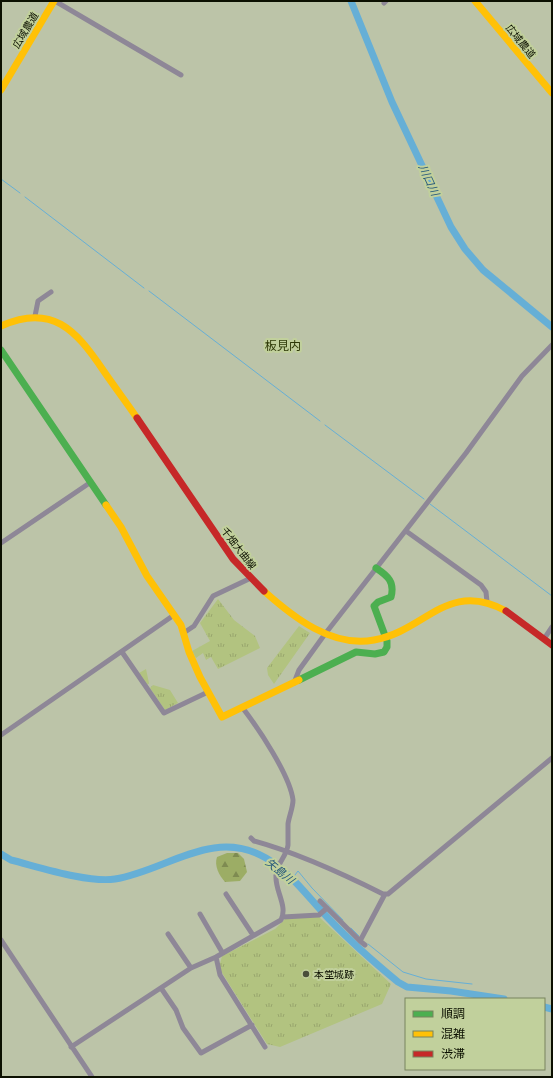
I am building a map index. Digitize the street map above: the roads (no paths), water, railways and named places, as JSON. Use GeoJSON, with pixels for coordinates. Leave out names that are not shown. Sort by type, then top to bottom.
{"type":"FeatureCollection","features":[{"type":"Feature","properties":{"kind":"street"},"geometry":{"type":"LineString","coordinates":[[54,1],[181,75]]}},
{"type":"Feature","properties":{"kind":"street","name":"広域農道"},"geometry":{"type":"LineString","coordinates":[[1,90],[54,1]]}},
{"type":"Feature","properties":{"kind":"street","name":"広域農道"},"geometry":{"type":"LineString","coordinates":[[475,1],[552,93]]}},
{"type":"Feature","properties":{"kind":"street"},"geometry":{"type":"LineString","coordinates":[[35,316],[38,301],[51,292]]}},
{"type":"Feature","properties":{"kind":"street","name":"千畑大曲線"},"geometry":{"type":"LineString","coordinates":[[1,326],[16,319],[35,316],[62,324],[79,337],[233,559],[251,578],[297,618],[325,634],[344,640],[360,642],[387,636],[453,604],[469,600],[487,602],[509,613],[552,645]]}},
{"type":"Feature","properties":{"kind":"street"},"geometry":{"type":"LineString","coordinates":[[294,682],[299,670],[325,634],[466,453],[522,376],[550,346]]}},
{"type":"Feature","properties":{"kind":"street"},"geometry":{"type":"LineString","coordinates":[[1,350],[121,527],[147,576],[185,632],[188,650],[208,692],[222,716],[242,708],[356,652],[363,651],[375,655],[381,654],[387,647],[387,636],[376,615],[374,606],[378,602],[391,597],[393,582],[376,568]]}},
{"type":"Feature","properties":{"kind":"street"},"geometry":{"type":"LineString","coordinates":[[1,543],[91,482]]}},
{"type":"Feature","properties":{"kind":"street"},"geometry":{"type":"LineString","coordinates":[[406,531],[481,585],[486,592],[487,602]]}},
{"type":"Feature","properties":{"kind":"street"},"geometry":{"type":"LineString","coordinates":[[185,632],[194,626],[213,596],[251,578]]}},
{"type":"Feature","properties":{"kind":"street"},"geometry":{"type":"LineString","coordinates":[[2,733],[174,615]]}},
{"type":"Feature","properties":{"kind":"street"},"geometry":{"type":"LineString","coordinates":[[544,639],[552,627]]}},
{"type":"Feature","properties":{"kind":"street"},"geometry":{"type":"LineString","coordinates":[[122,652],[164,714],[208,692]]}},
{"type":"Feature","properties":{"kind":"street"},"geometry":{"type":"LineString","coordinates":[[71,1047],[192,968],[216,957],[222,952],[276,924],[283,917],[284,911],[275,883],[279,862],[286,851],[288,823],[293,802],[289,784],[254,723],[242,708]]}},
{"type":"Feature","properties":{"kind":"street"},"geometry":{"type":"LineString","coordinates":[[251,838],[254,841],[286,851],[385,894],[390,893],[552,758]]}},
{"type":"Feature","properties":{"kind":"street"},"geometry":{"type":"LineString","coordinates":[[226,894],[253,935]]}},
{"type":"Feature","properties":{"kind":"street"},"geometry":{"type":"LineString","coordinates":[[360,941],[385,894]]}},
{"type":"Feature","properties":{"kind":"street"},"geometry":{"type":"LineString","coordinates":[[320,901],[364,945]]}},
{"type":"Feature","properties":{"kind":"street"},"geometry":{"type":"LineString","coordinates":[[283,917],[321,914],[327,908]]}},
{"type":"Feature","properties":{"kind":"street"},"geometry":{"type":"LineString","coordinates":[[200,914],[222,952]]}},
{"type":"Feature","properties":{"kind":"street"},"geometry":{"type":"LineString","coordinates":[[168,934],[192,968]]}},
{"type":"Feature","properties":{"kind":"street"},"geometry":{"type":"LineString","coordinates":[[1,940],[92,1077]]}},
{"type":"Feature","properties":{"kind":"street"},"geometry":{"type":"LineString","coordinates":[[216,957],[220,975],[265,1047]]}},
{"type":"Feature","properties":{"kind":"street"},"geometry":{"type":"LineString","coordinates":[[161,988],[176,1010],[183,1028],[201,1053],[252,1025]]}},
{"type":"Feature","properties":{"kind":"waterway","name":"川口川"},"geometry":{"type":"LineString","coordinates":[[351,1],[392,102],[451,227],[465,249],[483,270],[552,327]]}},
{"type":"Feature","properties":{"kind":"waterway"},"geometry":{"type":"LineString","coordinates":[[1,179],[20,193]]}},
{"type":"Feature","properties":{"kind":"waterway"},"geometry":{"type":"LineString","coordinates":[[25,197],[144,288]]}},
{"type":"Feature","properties":{"kind":"waterway"},"geometry":{"type":"LineString","coordinates":[[149,291],[320,421]]}},
{"type":"Feature","properties":{"kind":"waterway"},"geometry":{"type":"LineString","coordinates":[[325,425],[424,499]]}},
{"type":"Feature","properties":{"kind":"waterway"},"geometry":{"type":"LineString","coordinates":[[430,504],[552,596]]}},
{"type":"Feature","properties":{"kind":"waterway","name":"矢島川"},"geometry":{"type":"LineString","coordinates":[[1,854],[11,860],[49,870],[78,877],[104,880],[134,875],[190,854],[208,849],[227,847],[246,850],[266,858],[284,871],[347,937],[398,982],[407,987],[451,991],[497,998]]}},
{"type":"Feature","properties":{"kind":"waterway"},"geometry":{"type":"LineString","coordinates":[[292,879],[298,871],[343,920]]}},
{"type":"Feature","properties":{"kind":"waterway"},"geometry":{"type":"LineString","coordinates":[[351,928],[359,936]]}},
{"type":"Feature","properties":{"kind":"waterway"},"geometry":{"type":"LineString","coordinates":[[368,944],[403,972],[426,979],[472,984]]}},
{"type":"Feature","properties":{"kind":"waterway","name":"矢島川"},"geometry":{"type":"LineString","coordinates":[[545,1007],[552,1009]]}},
{"type":"Feature","properties":{"kind":"place","name":"本堂城跡"},"geometry":{"type":"Point","coordinates":[306,974]}},
{"type":"Feature","properties":{"kind":"district","name":"板見内"},"geometry":{"type":"Point","coordinates":[283,346]}}]}
